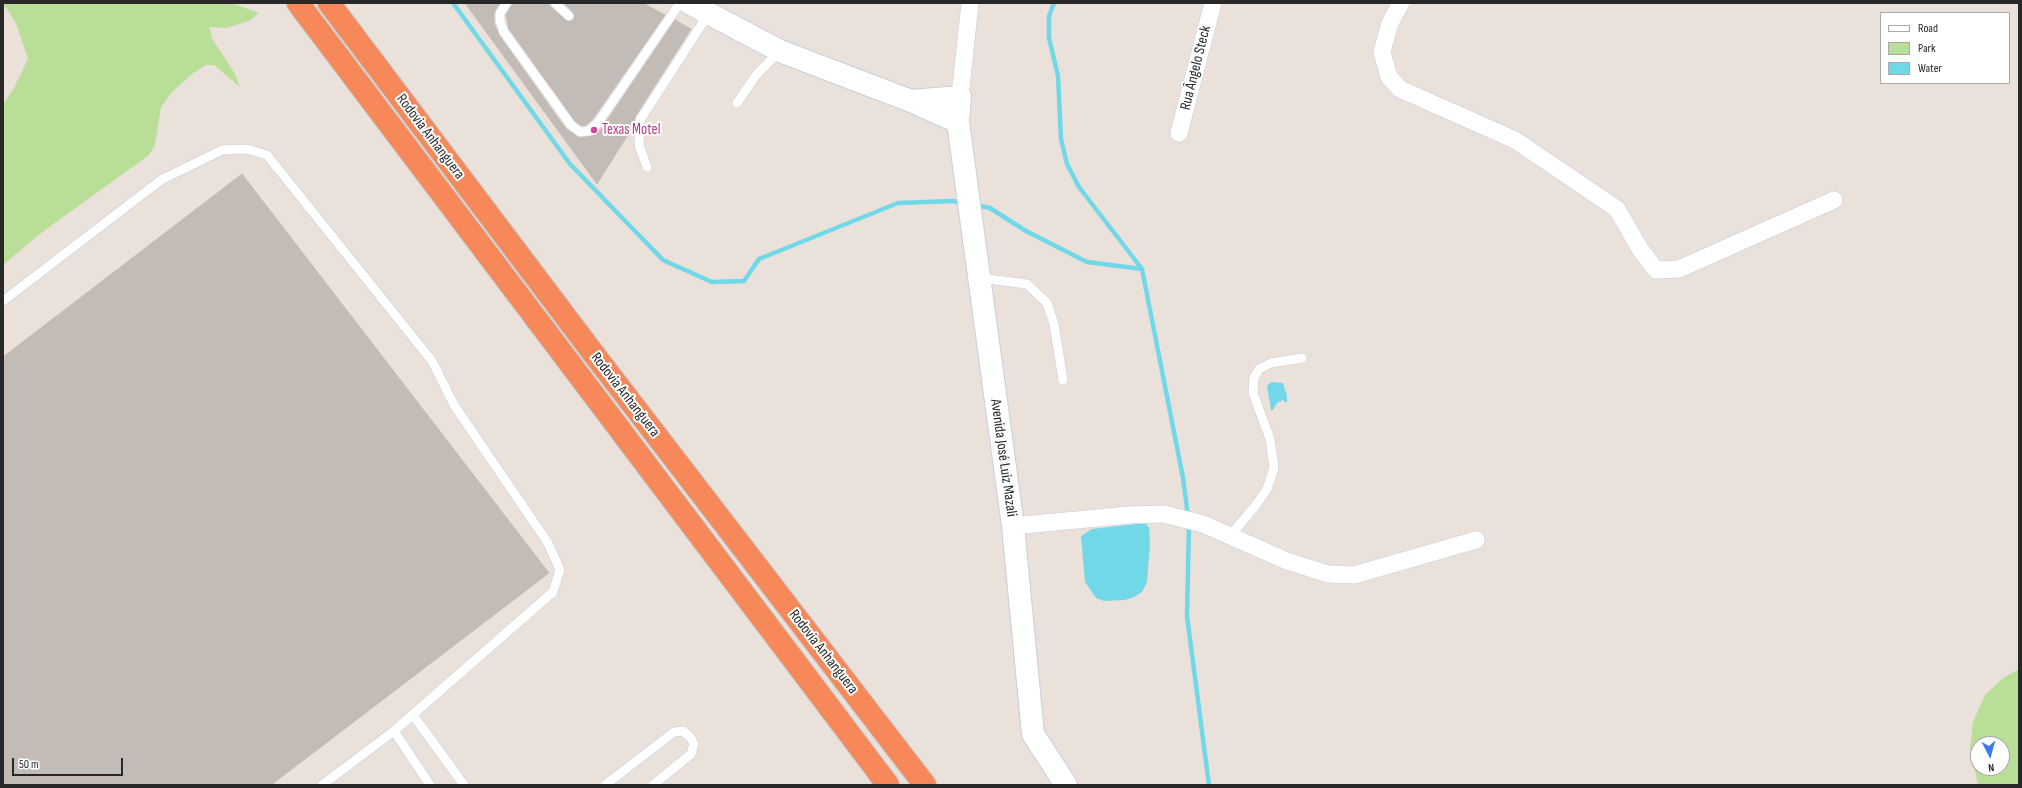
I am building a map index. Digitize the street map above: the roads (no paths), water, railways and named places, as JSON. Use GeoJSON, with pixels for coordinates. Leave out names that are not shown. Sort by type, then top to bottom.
{"type":"FeatureCollection","features":[{"type":"Feature","properties":{"kind":"highway","name":"Rodovia Anhanguera"},"geometry":{"type":"LineString","coordinates":[[298,3],[888,785]]}},
{"type":"Feature","properties":{"kind":"highway","name":"Rodovia Anhanguera"},"geometry":{"type":"LineString","coordinates":[[329,3],[590,348],[925,785]]}},
{"type":"Feature","properties":{"kind":"main road"},"geometry":{"type":"LineString","coordinates":[[689,3],[780,51],[912,101],[958,122]]}},
{"type":"Feature","properties":{"kind":"main road"},"geometry":{"type":"LineString","coordinates":[[912,101],[960,96]]}},
{"type":"Feature","properties":{"kind":"main road","name":"Avenida José Luiz Mazali"},"geometry":{"type":"LineString","coordinates":[[960,96],[958,122],[978,278],[1013,526],[1033,734],[1066,785]]}},
{"type":"Feature","properties":{"kind":"street"},"geometry":{"type":"LineString","coordinates":[[960,96],[970,3]]}},
{"type":"Feature","properties":{"kind":"street","name":"Rua Ângelo Steck"},"geometry":{"type":"LineString","coordinates":[[1179,133],[1213,3]]}},
{"type":"Feature","properties":{"kind":"street"},"geometry":{"type":"LineString","coordinates":[[1401,3],[1390,23],[1382,52],[1389,77],[1400,89],[1515,140],[1617,210],[1640,248],[1656,270],[1679,269],[1834,200]]}},
{"type":"Feature","properties":{"kind":"street"},"geometry":{"type":"LineString","coordinates":[[1013,526],[1129,515],[1164,514],[1203,524],[1287,561],[1328,574],[1354,575],[1476,540]]}},
{"type":"Feature","properties":{"kind":"lane"},"geometry":{"type":"LineString","coordinates":[[507,3],[500,13],[500,21],[504,32],[571,125],[580,132],[589,131],[597,124],[680,3]]}},
{"type":"Feature","properties":{"kind":"lane"},"geometry":{"type":"LineString","coordinates":[[555,3],[569,16]]}},
{"type":"Feature","properties":{"kind":"lane"},"geometry":{"type":"LineString","coordinates":[[647,167],[639,145],[640,120],[709,13]]}},
{"type":"Feature","properties":{"kind":"lane"},"geometry":{"type":"LineString","coordinates":[[737,103],[757,74],[780,51]]}},
{"type":"Feature","properties":{"kind":"lane"},"geometry":{"type":"LineString","coordinates":[[3,301],[161,180],[222,150],[247,149],[267,155],[432,361],[454,405],[548,543],[560,570],[552,592],[394,731],[322,785]]}},
{"type":"Feature","properties":{"kind":"lane"},"geometry":{"type":"LineString","coordinates":[[978,278],[1027,284],[1047,303],[1054,324],[1063,380]]}},
{"type":"Feature","properties":{"kind":"lane"},"geometry":{"type":"LineString","coordinates":[[1230,536],[1256,505],[1267,489],[1274,468],[1270,439],[1253,393],[1254,378],[1259,369],[1271,363],[1302,358]]}},
{"type":"Feature","properties":{"kind":"lane"},"geometry":{"type":"LineString","coordinates":[[413,715],[464,785]]}},
{"type":"Feature","properties":{"kind":"lane"},"geometry":{"type":"LineString","coordinates":[[394,731],[430,785]]}},
{"type":"Feature","properties":{"kind":"lane"},"geometry":{"type":"LineString","coordinates":[[605,785],[674,732],[683,731],[691,738],[694,744],[691,754],[653,785]]}},
{"type":"Feature","properties":{"kind":"water"},"geometry":{"type":"Polygon","coordinates":[[[1271,382],[1283,383],[1287,396],[1287,403],[1283,400],[1277,403],[1273,410],[1271,410],[1267,386],[1271,382]]]}},
{"type":"Feature","properties":{"kind":"water"},"geometry":{"type":"Polygon","coordinates":[[[1145,523],[1149,528],[1150,544],[1147,582],[1142,592],[1125,600],[1104,601],[1096,598],[1085,582],[1081,536],[1092,529],[1145,523]]]}},
{"type":"Feature","properties":{"kind":"waterway"},"geometry":{"type":"LineString","coordinates":[[453,3],[570,164],[663,260],[712,282],[744,281],[759,259],[898,203],[953,201],[962,203]]}},
{"type":"Feature","properties":{"kind":"waterway"},"geometry":{"type":"LineString","coordinates":[[1054,3],[1049,16],[1049,38],[1058,76],[1061,139],[1067,164],[1079,187],[1142,269],[1183,478],[1188,516]]}},
{"type":"Feature","properties":{"kind":"waterway"},"geometry":{"type":"LineString","coordinates":[[976,205],[990,208],[1026,231],[1087,262],[1142,269]]}},
{"type":"Feature","properties":{"kind":"waterway"},"geometry":{"type":"LineString","coordinates":[[1189,523],[1187,616],[1209,785]]}},
{"type":"Feature","properties":{"kind":"place","name":"Texas Motel"},"geometry":{"type":"Point","coordinates":[594,130]}}]}
